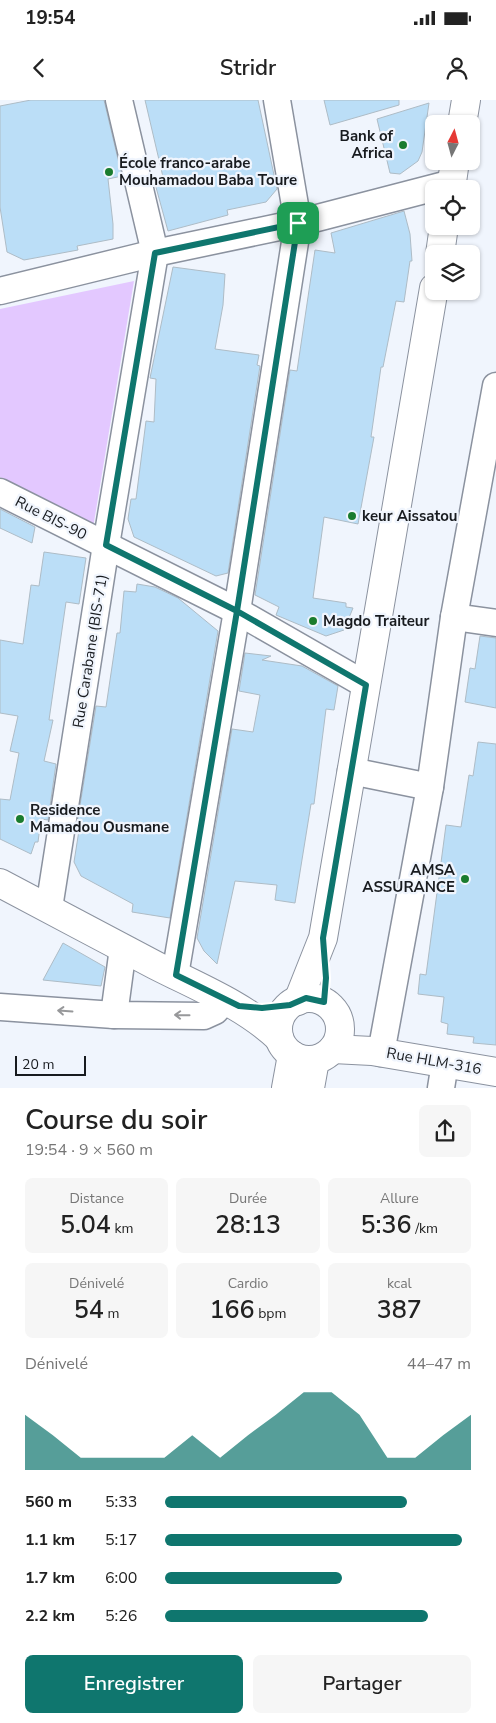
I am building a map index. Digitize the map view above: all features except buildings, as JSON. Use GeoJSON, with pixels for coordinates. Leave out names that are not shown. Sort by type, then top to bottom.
{"type":"FeatureCollection","features":[{"type":"Feature","properties":{"kind":"street","name":"Rue Carabane (BIS-71)"},"geometry":{"type":"LineString","coordinates":[[49,908],[106,545],[155,253],[118,100]]}},
{"type":"Feature","properties":{"kind":"street"},"geometry":{"type":"LineString","coordinates":[[176,975],[237,611],[298,223],[277,100]]}},
{"type":"Feature","properties":{"kind":"street"},"geometry":{"type":"LineString","coordinates":[[464,115],[466,100]]}},
{"type":"Feature","properties":{"kind":"street"},"geometry":{"type":"LineString","coordinates":[[0,291],[155,253],[298,223],[452,178]]}},
{"type":"Feature","properties":{"kind":"street"},"geometry":{"type":"LineString","coordinates":[[324,1002],[326,978],[323,938],[432,300]]}},
{"type":"Feature","properties":{"kind":"street"},"geometry":{"type":"LineString","coordinates":[[377,1052],[430,787],[454,617],[495,398]]}},
{"type":"Feature","properties":{"kind":"street","name":"Rue BIS-90"},"geometry":{"type":"LineString","coordinates":[[0,492],[237,611],[366,685]]}},
{"type":"Feature","properties":{"kind":"street"},"geometry":{"type":"LineString","coordinates":[[454,617],[496,623]]}},
{"type":"Feature","properties":{"kind":"street"},"geometry":{"type":"LineString","coordinates":[[351,771],[430,787]]}},
{"type":"Feature","properties":{"kind":"street"},"geometry":{"type":"LineString","coordinates":[[0,883],[232,1003],[262,1008],[294,1003],[306,998],[324,1002],[332,1008],[337,1016],[312,1047],[286,1088]]}},
{"type":"Feature","properties":{"kind":"street"},"geometry":{"type":"LineString","coordinates":[[312,1047],[280,1020],[294,1003],[323,938]]}},
{"type":"Feature","properties":{"kind":"street"},"geometry":{"type":"LineString","coordinates":[[114,1014],[123,948]]}},
{"type":"Feature","properties":{"kind":"street"},"geometry":{"type":"LineString","coordinates":[[0,1007],[114,1014],[204,1016],[232,1003]]}},
{"type":"Feature","properties":{"kind":"street","name":"Rue HLM-316"},"geometry":{"type":"LineString","coordinates":[[232,1003],[267,1026],[312,1047],[377,1052],[443,1076],[496,1072]]}},
{"type":"Feature","properties":{"kind":"street"},"geometry":{"type":"LineString","coordinates":[[310,1088],[312,1047]]}},
{"type":"Feature","properties":{"kind":"shaded area"},"geometry":{"type":"Polygon","coordinates":[[[134,281],[93,528],[0,477],[0,309],[134,281]]]}},
{"type":"Feature","properties":{"kind":"place","name":"Bank of Africa"},"geometry":{"type":"Point","coordinates":[403,145]}},
{"type":"Feature","properties":{"kind":"place","name":"École franco-arabe Mouhamadou Baba Toure"},"geometry":{"type":"Point","coordinates":[109,172]}},
{"type":"Feature","properties":{"kind":"place","name":"keur Aissatou"},"geometry":{"type":"Point","coordinates":[352,516]}},
{"type":"Feature","properties":{"kind":"place","name":"Magdo Traiteur"},"geometry":{"type":"Point","coordinates":[313,621]}},
{"type":"Feature","properties":{"kind":"place","name":"Residence Mamadou Ousmane"},"geometry":{"type":"Point","coordinates":[20,819]}},
{"type":"Feature","properties":{"kind":"place","name":"AMSA ASSURANCE"},"geometry":{"type":"Point","coordinates":[465,879]}},
{"type":"Feature","properties":{"kind":"route"},"geometry":{"type":"LineString","coordinates":[[298,223],[155,253],[106,545],[237,611],[366,685],[323,938],[326,978],[324,1002],[306,998],[290,1005],[262,1008],[239,1006],[176,975],[237,611],[298,223]]}}]}
